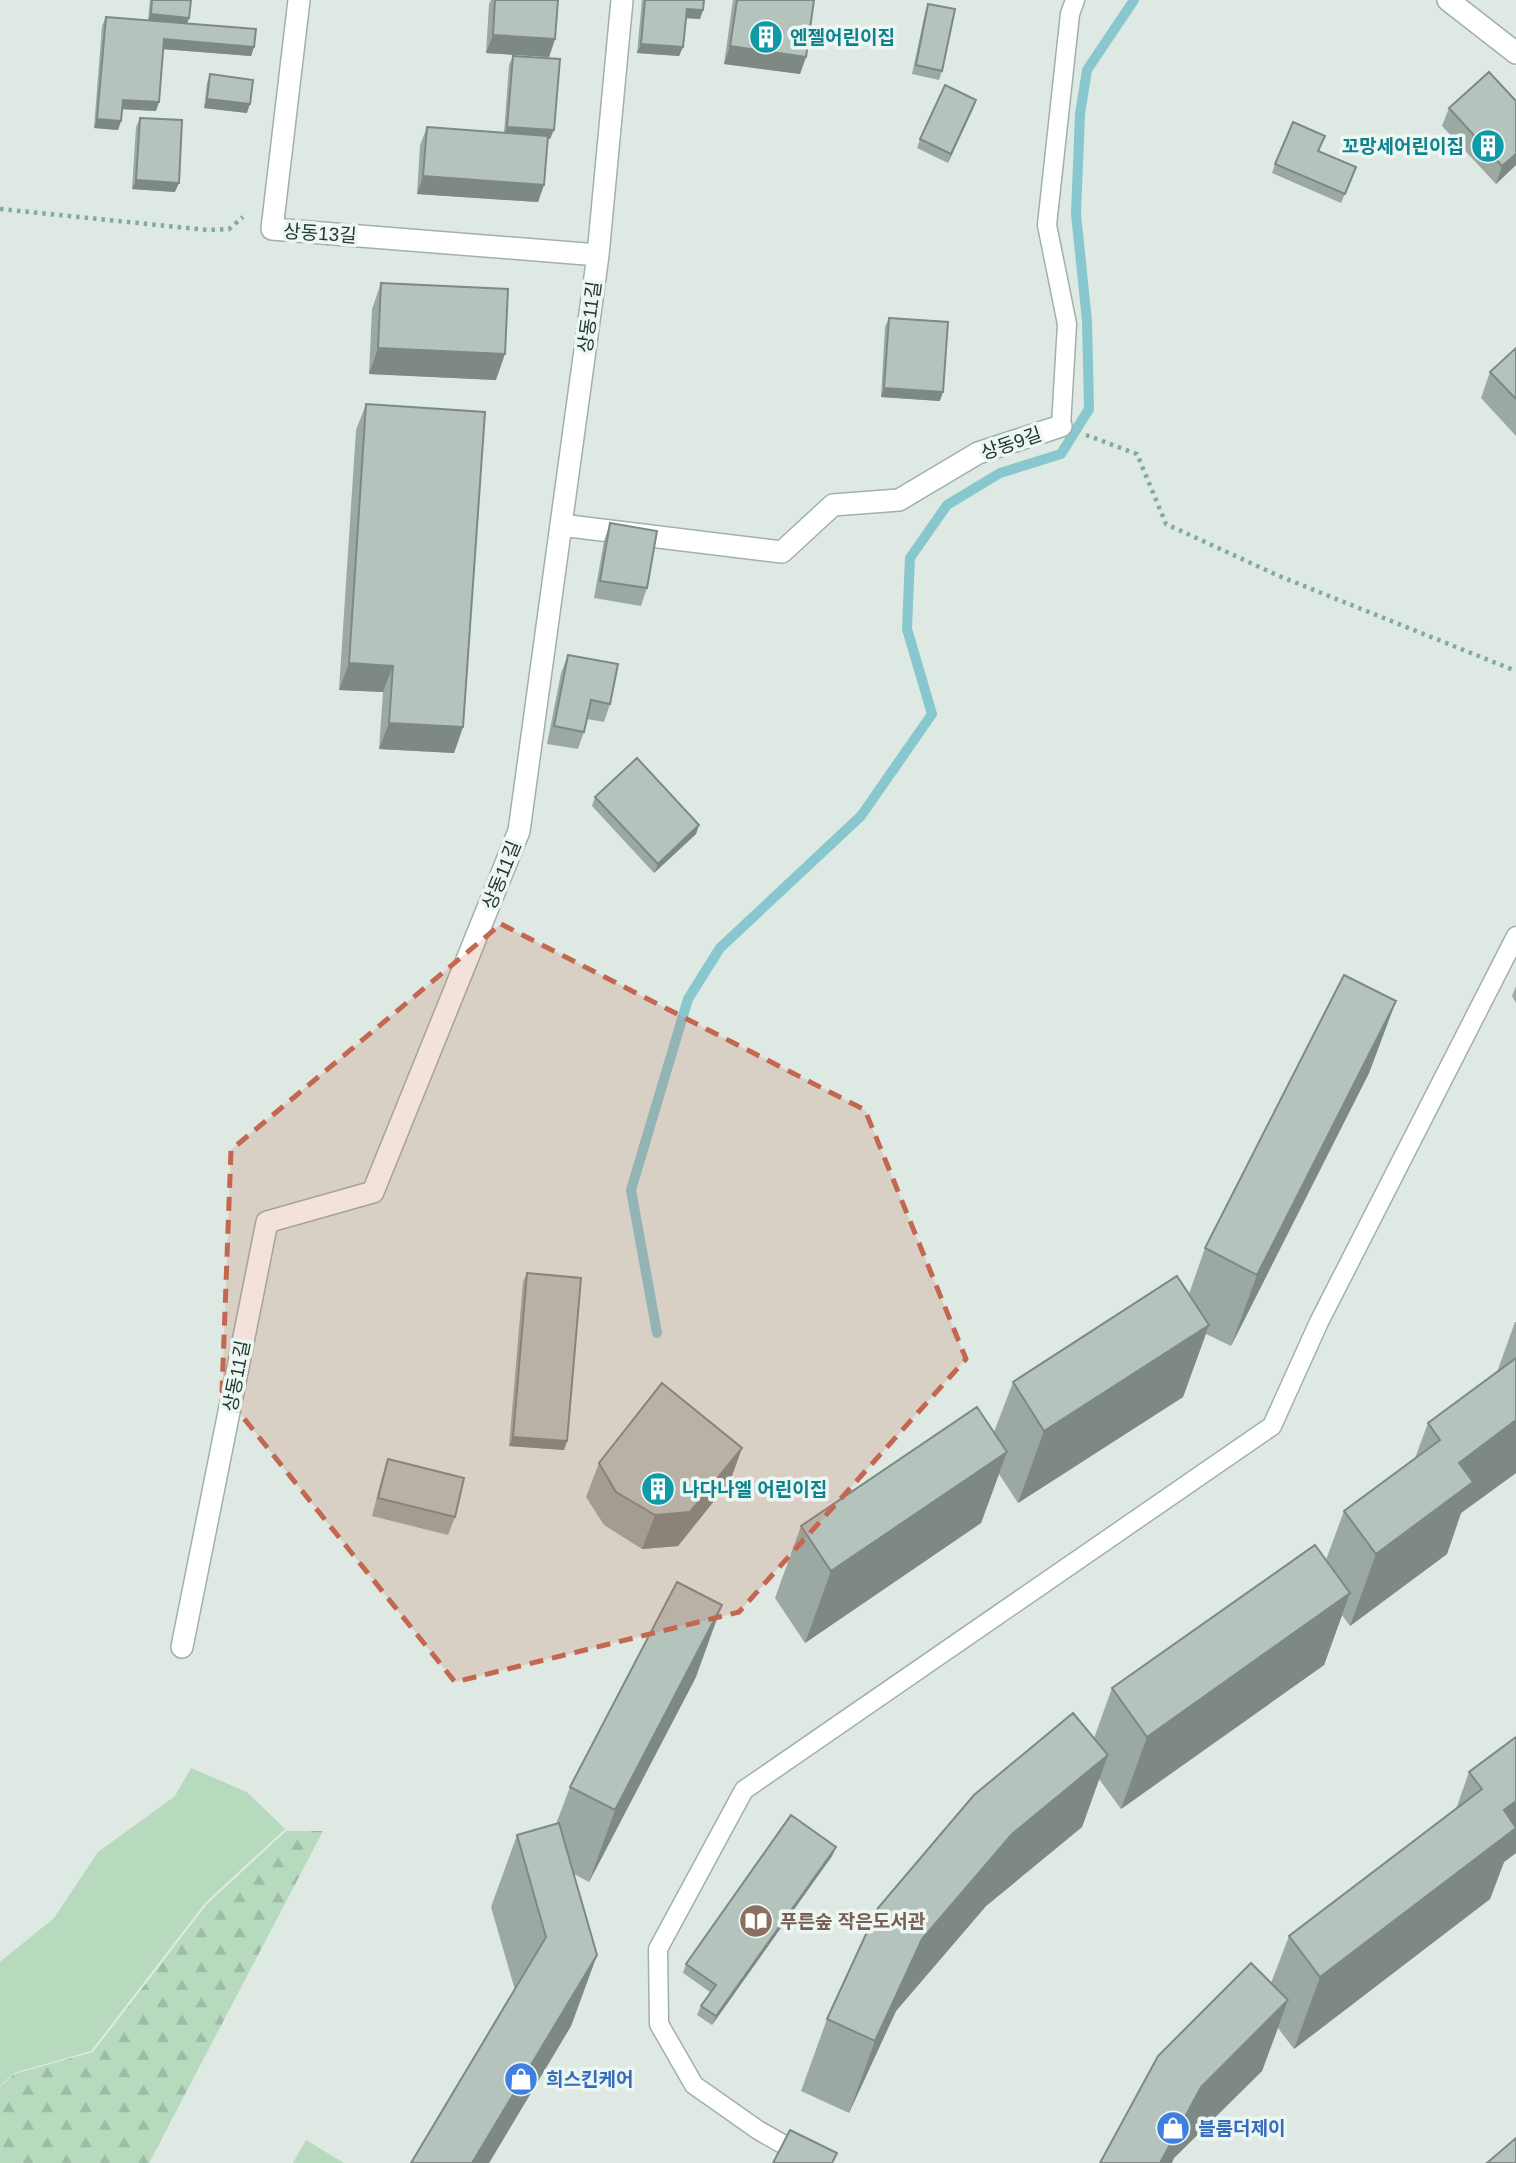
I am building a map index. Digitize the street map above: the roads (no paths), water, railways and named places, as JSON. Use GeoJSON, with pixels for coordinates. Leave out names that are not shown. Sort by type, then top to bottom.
{"type":"FeatureCollection","features":[{"type":"Feature","properties":{"kind":"street","name":"상동13길"},"geometry":{"type":"LineString","coordinates":[[299,0],[272,229],[598,254]]}},
{"type":"Feature","properties":{"kind":"street","name":"상동11길"},"geometry":{"type":"LineString","coordinates":[[182,1647],[267,1222],[373,1192],[519,831],[598,254],[622,0]]}},
{"type":"Feature","properties":{"kind":"street"},"geometry":{"type":"LineString","coordinates":[[1448,0],[1516,53]]}},
{"type":"Feature","properties":{"kind":"street","name":"상동9길"},"geometry":{"type":"LineString","coordinates":[[561,525],[782,551],[834,505],[900,500],[978,453],[1061,426]]}},
{"type":"Feature","properties":{"kind":"lane","name":"상동9길"},"geometry":{"type":"LineString","coordinates":[[1061,426],[1067,324],[1047,225],[1070,14],[1075,0]]}},
{"type":"Feature","properties":{"kind":"lane"},"geometry":{"type":"LineString","coordinates":[[816,2163],[758,2130],[694,2085],[659,2024],[658,1949],[744,1790],[1272,1426],[1319,1322],[1516,936]]}},
{"type":"Feature","properties":{"kind":"waterway"},"geometry":{"type":"LineString","coordinates":[[657,1333],[631,1190],[688,999],[720,948],[861,816],[932,714],[907,629],[910,558],[947,505],[1000,473],[1061,454],[1089,409],[1087,321],[1076,214],[1080,114],[1087,70],[1134,0]]}},
{"type":"Feature","properties":{"kind":"place","name":"엔젤어린이집"},"geometry":{"type":"Point","coordinates":[766,37]}},
{"type":"Feature","properties":{"kind":"place","name":"꼬망세어린이집"},"geometry":{"type":"Point","coordinates":[1488,146]}},
{"type":"Feature","properties":{"kind":"place","name":"나다나엘 어린이집"},"geometry":{"type":"Point","coordinates":[658,1489]}},
{"type":"Feature","properties":{"kind":"place","name":"푸른숲 작은도서관"},"geometry":{"type":"Point","coordinates":[756,1921]}},
{"type":"Feature","properties":{"kind":"place","name":"희스킨케어"},"geometry":{"type":"Point","coordinates":[521,2079]}},
{"type":"Feature","properties":{"kind":"place","name":"블룸더제이"},"geometry":{"type":"Point","coordinates":[1173,2128]}}]}
